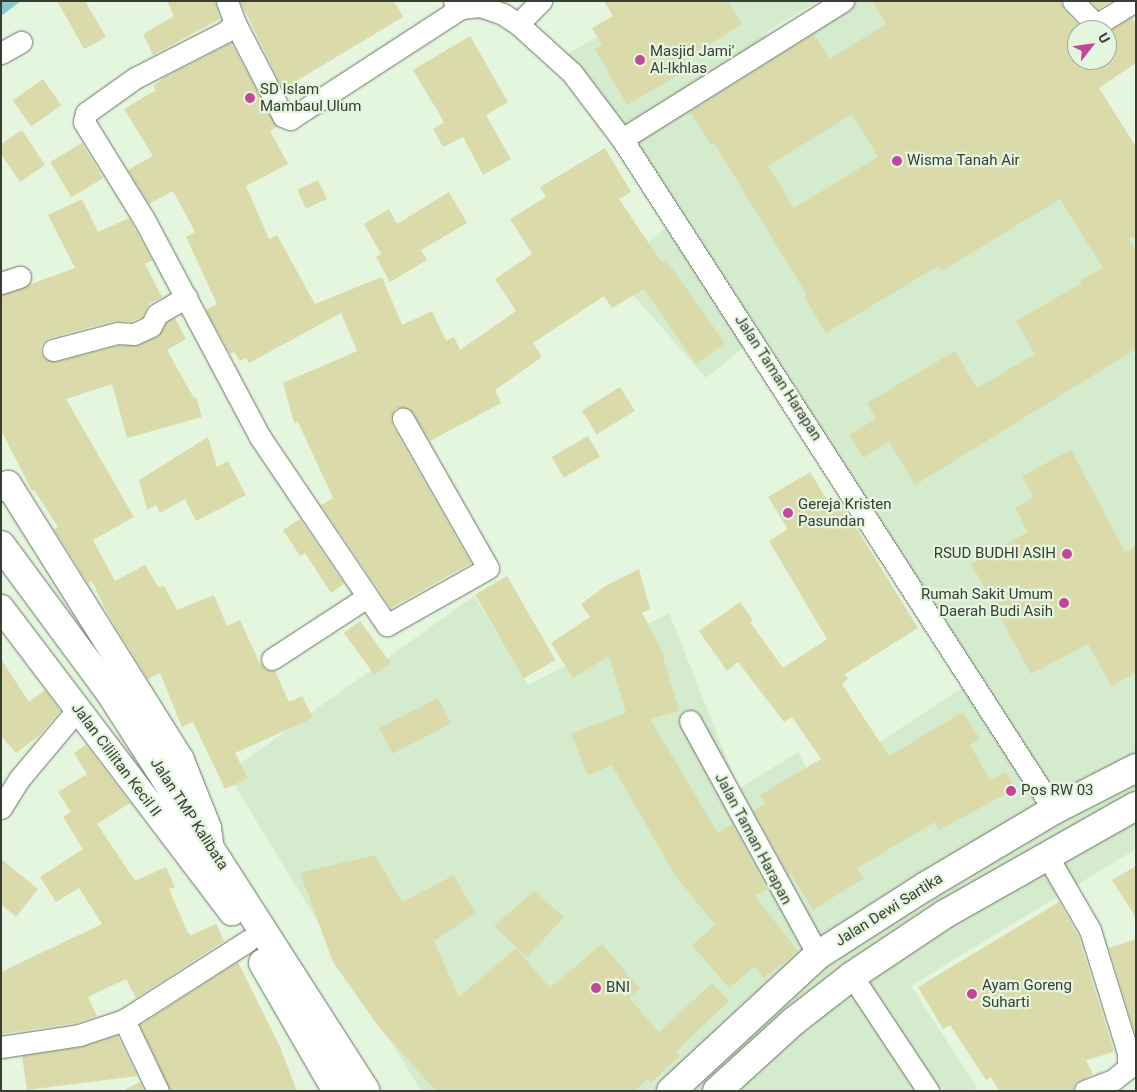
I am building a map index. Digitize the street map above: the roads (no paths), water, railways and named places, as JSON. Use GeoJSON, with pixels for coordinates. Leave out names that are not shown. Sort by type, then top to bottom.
{"type":"FeatureCollection","features":[{"type":"Feature","properties":{"kind":"main road","name":"Jalan TMP Kalibata"},"geometry":{"type":"LineString","coordinates":[[1,544],[109,691],[201,844],[232,912],[337,1091]]}},
{"type":"Feature","properties":{"kind":"main road","name":"Jalan TMP Kalibata"},"geometry":{"type":"LineString","coordinates":[[1,565],[201,844],[366,1091]]}},
{"type":"Feature","properties":{"kind":"main road","name":"Jalan Dewi Sartika"},"geometry":{"type":"LineString","coordinates":[[671,1091],[818,955],[926,886],[1054,810],[1136,768]]}},
{"type":"Feature","properties":{"kind":"main road"},"geometry":{"type":"LineString","coordinates":[[717,1091],[794,1021],[852,976],[944,914],[1046,854],[1136,806]]}},
{"type":"Feature","properties":{"kind":"street"},"geometry":{"type":"LineString","coordinates":[[226,1],[234,23],[283,116],[290,120],[458,5]]}},
{"type":"Feature","properties":{"kind":"street"},"geometry":{"type":"LineString","coordinates":[[518,24],[541,1]]}},
{"type":"Feature","properties":{"kind":"street"},"geometry":{"type":"LineString","coordinates":[[622,139],[843,1]]}},
{"type":"Feature","properties":{"kind":"street"},"geometry":{"type":"LineString","coordinates":[[1073,1],[1096,25],[1135,1]]}},
{"type":"Feature","properties":{"kind":"street","name":"Jalan Taman Harapan"},"geometry":{"type":"LineString","coordinates":[[458,5],[480,6],[503,14],[518,24],[572,73],[622,139],[798,407],[1054,810]]}},
{"type":"Feature","properties":{"kind":"street"},"geometry":{"type":"LineString","coordinates":[[234,23],[218,36],[135,78],[84,118],[187,297],[260,437],[384,623],[390,625],[488,568],[403,419]]}},
{"type":"Feature","properties":{"kind":"street"},"geometry":{"type":"LineString","coordinates":[[1,53],[21,42]]}},
{"type":"Feature","properties":{"kind":"street"},"geometry":{"type":"LineString","coordinates":[[53,350],[117,333],[134,334],[150,326],[157,314],[187,297]]}},
{"type":"Feature","properties":{"kind":"street"},"geometry":{"type":"LineString","coordinates":[[3,482],[185,766],[208,828],[201,844]]}},
{"type":"Feature","properties":{"kind":"street"},"geometry":{"type":"LineString","coordinates":[[272,659],[367,597]]}},
{"type":"Feature","properties":{"kind":"street","name":"Jalan Cililitan Kecil II"},"geometry":{"type":"LineString","coordinates":[[1,608],[232,912]]}},
{"type":"Feature","properties":{"kind":"street"},"geometry":{"type":"LineString","coordinates":[[1,808],[20,778],[77,710]]}},
{"type":"Feature","properties":{"kind":"street","name":"Jalan Taman Harapan"},"geometry":{"type":"LineString","coordinates":[[690,721],[818,955]]}},
{"type":"Feature","properties":{"kind":"street"},"geometry":{"type":"LineString","coordinates":[[1046,854],[1090,930],[1128,1054],[1128,1068],[1113,1080],[1085,1091]]}},
{"type":"Feature","properties":{"kind":"street"},"geometry":{"type":"LineString","coordinates":[[1,1047],[79,1035],[124,1020],[249,940]]}},
{"type":"Feature","properties":{"kind":"street"},"geometry":{"type":"LineString","coordinates":[[852,976],[928,1091]]}},
{"type":"Feature","properties":{"kind":"street"},"geometry":{"type":"LineString","coordinates":[[124,1020],[158,1091]]}},
{"type":"Feature","properties":{"kind":"water"},"geometry":{"type":"Polygon","coordinates":[[[1,1],[21,1],[1,16],[1,1]]]}},
{"type":"Feature","properties":{"kind":"place","name":"Masjid Jami' Al-Ikhlas"},"geometry":{"type":"Point","coordinates":[640,60]}},
{"type":"Feature","properties":{"kind":"place","name":"SD Islam Mambaul Ulum"},"geometry":{"type":"Point","coordinates":[250,98]}},
{"type":"Feature","properties":{"kind":"place","name":"Wisma Tanah Air"},"geometry":{"type":"Point","coordinates":[897,161]}},
{"type":"Feature","properties":{"kind":"place","name":"Gereja Kristen Pasundan"},"geometry":{"type":"Point","coordinates":[788,513]}},
{"type":"Feature","properties":{"kind":"place","name":"RSUD BUDHI ASIH"},"geometry":{"type":"Point","coordinates":[1067,554]}},
{"type":"Feature","properties":{"kind":"place","name":"Rumah Sakit Umum Daerah Budi Asih"},"geometry":{"type":"Point","coordinates":[1064,603]}},
{"type":"Feature","properties":{"kind":"place","name":"Pos RW 03"},"geometry":{"type":"Point","coordinates":[1011,791]}},
{"type":"Feature","properties":{"kind":"place","name":"BNI"},"geometry":{"type":"Point","coordinates":[596,988]}},
{"type":"Feature","properties":{"kind":"place","name":"Ayam Goreng Suharti"},"geometry":{"type":"Point","coordinates":[972,994]}}]}
